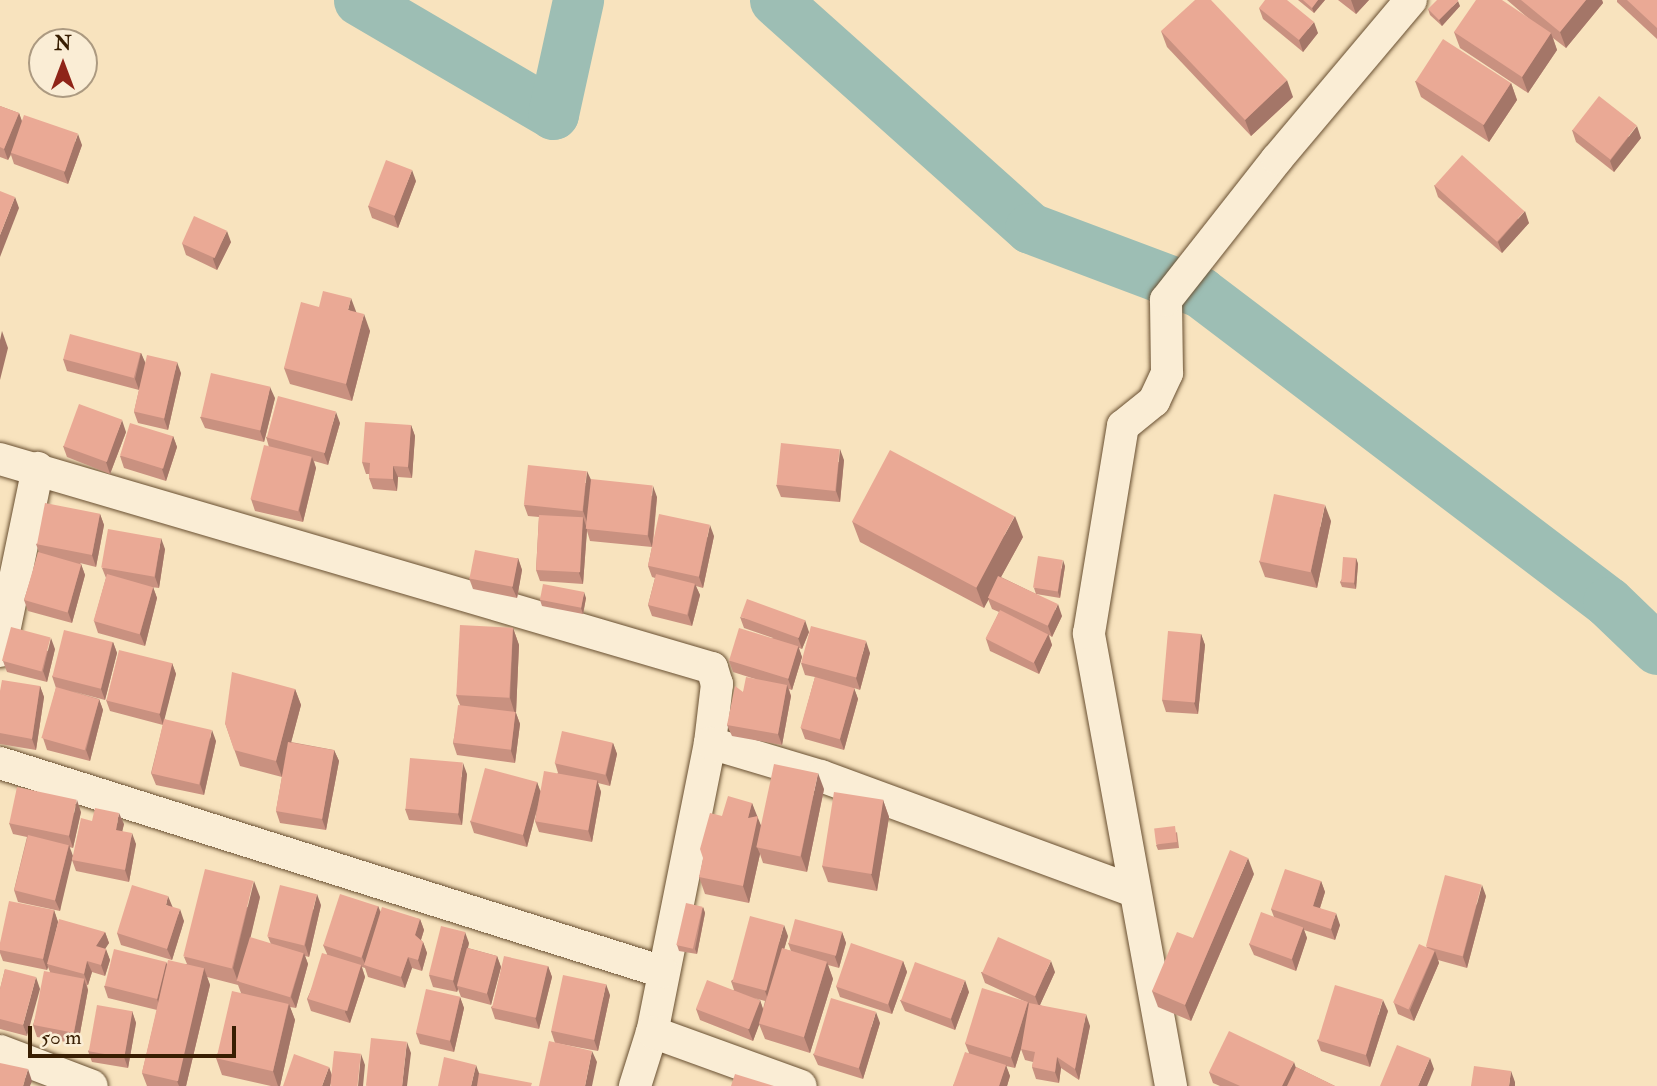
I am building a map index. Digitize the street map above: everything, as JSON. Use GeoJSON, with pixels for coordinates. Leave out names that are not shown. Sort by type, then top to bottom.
{"type":"FeatureCollection","features":[{"type":"Feature","properties":{"kind":"street"},"geometry":{"type":"LineString","coordinates":[[1171,1086],[1089,633],[1123,426],[1154,401],[1167,373],[1166,300],[1411,0]]}},
{"type":"Feature","properties":{"kind":"street"},"geometry":{"type":"LineString","coordinates":[[0,459],[693,660],[712,668],[717,684],[710,743],[652,1032],[635,1086]]}},
{"type":"Feature","properties":{"kind":"street"},"geometry":{"type":"LineString","coordinates":[[0,651],[38,468]]}},
{"type":"Feature","properties":{"kind":"street"},"geometry":{"type":"LineString","coordinates":[[710,743],[821,776],[1134,891]]}},
{"type":"Feature","properties":{"kind":"street"},"geometry":{"type":"LineString","coordinates":[[0,763],[663,972]]}},
{"type":"Feature","properties":{"kind":"street"},"geometry":{"type":"LineString","coordinates":[[652,1032],[800,1086]]}},
{"type":"Feature","properties":{"kind":"street"},"geometry":{"type":"LineString","coordinates":[[0,1051],[92,1086]]}},
{"type":"Feature","properties":{"kind":"building"},"geometry":{"type":"Polygon","coordinates":[[[1195,0],[1211,0],[1287,80],[1245,120],[1161,31],[1195,0]]]}},
{"type":"Feature","properties":{"kind":"building"},"geometry":{"type":"Polygon","coordinates":[[[1265,0],[1287,0],[1314,22],[1299,40],[1259,8],[1265,0]]]}},
{"type":"Feature","properties":{"kind":"building"},"geometry":{"type":"Polygon","coordinates":[[[1303,0],[1318,0],[1312,8],[1303,0]]]}},
{"type":"Feature","properties":{"kind":"building"},"geometry":{"type":"Polygon","coordinates":[[[1437,0],[1458,1],[1439,20],[1428,9],[1437,0]]]}},
{"type":"Feature","properties":{"kind":"building"},"geometry":{"type":"Polygon","coordinates":[[[1476,0],[1502,0],[1551,33],[1522,77],[1454,32],[1476,0]]]}},
{"type":"Feature","properties":{"kind":"building"},"geometry":{"type":"Polygon","coordinates":[[[1521,0],[1586,0],[1560,32],[1521,0]]]}},
{"type":"Feature","properties":{"kind":"building"},"geometry":{"type":"Polygon","coordinates":[[[1627,0],[1657,0],[1657,28],[1627,0]]]}},
{"type":"Feature","properties":{"kind":"building"},"geometry":{"type":"Polygon","coordinates":[[[1443,39],[1511,83],[1484,125],[1416,81],[1443,39]]]}},
{"type":"Feature","properties":{"kind":"building"},"geometry":{"type":"Polygon","coordinates":[[[1599,96],[1637,126],[1610,159],[1573,130],[1599,96]]]}},
{"type":"Feature","properties":{"kind":"building"},"geometry":{"type":"Polygon","coordinates":[[[0,106],[19,113],[4,149],[0,147],[0,106]]]}},
{"type":"Feature","properties":{"kind":"building"},"geometry":{"type":"Polygon","coordinates":[[[24,115],[78,134],[65,171],[11,153],[24,115]]]}},
{"type":"Feature","properties":{"kind":"building"},"geometry":{"type":"Polygon","coordinates":[[[1462,155],[1524,211],[1497,242],[1435,185],[1462,155]]]}},
{"type":"Feature","properties":{"kind":"building"},"geometry":{"type":"Polygon","coordinates":[[[386,160],[412,170],[395,216],[368,206],[386,160]]]}},
{"type":"Feature","properties":{"kind":"building"},"geometry":{"type":"Polygon","coordinates":[[[0,191],[15,197],[0,235],[0,191]]]}},
{"type":"Feature","properties":{"kind":"building"},"geometry":{"type":"Polygon","coordinates":[[[194,216],[227,231],[215,258],[182,243],[194,216]]]}},
{"type":"Feature","properties":{"kind":"building"},"geometry":{"type":"Polygon","coordinates":[[[323,291],[351,298],[348,310],[364,314],[346,384],[284,368],[301,302],[319,307],[323,291]]]}},
{"type":"Feature","properties":{"kind":"building"},"geometry":{"type":"Polygon","coordinates":[[[70,334],[141,353],[134,378],[63,359],[70,334]]]}},
{"type":"Feature","properties":{"kind":"building"},"geometry":{"type":"Polygon","coordinates":[[[147,355],[177,362],[164,418],[134,412],[147,355]]]}},
{"type":"Feature","properties":{"kind":"building"},"geometry":{"type":"Polygon","coordinates":[[[211,373],[270,387],[260,431],[201,417],[211,373]]]}},
{"type":"Feature","properties":{"kind":"building"},"geometry":{"type":"Polygon","coordinates":[[[278,396],[336,412],[325,453],[267,438],[278,396]]]}},
{"type":"Feature","properties":{"kind":"building"},"geometry":{"type":"Polygon","coordinates":[[[79,404],[122,420],[107,462],[64,446],[79,404]]]}},
{"type":"Feature","properties":{"kind":"building"},"geometry":{"type":"Polygon","coordinates":[[[365,422],[411,425],[408,467],[393,466],[393,479],[369,478],[370,463],[362,462],[365,422]]]}},
{"type":"Feature","properties":{"kind":"building"},"geometry":{"type":"Polygon","coordinates":[[[130,423],[173,436],[163,469],[120,456],[130,423]]]}},
{"type":"Feature","properties":{"kind":"building"},"geometry":{"type":"Polygon","coordinates":[[[781,443],[840,449],[835,491],[777,485],[781,443]]]}},
{"type":"Feature","properties":{"kind":"building"},"geometry":{"type":"Polygon","coordinates":[[[264,445],[312,457],[298,511],[250,499],[264,445]]]}},
{"type":"Feature","properties":{"kind":"building"},"geometry":{"type":"Polygon","coordinates":[[[890,450],[1014,516],[976,588],[852,522],[890,450]]]}},
{"type":"Feature","properties":{"kind":"building"},"geometry":{"type":"Polygon","coordinates":[[[528,465],[587,471],[582,511],[524,505],[528,465]]]}},
{"type":"Feature","properties":{"kind":"building"},"geometry":{"type":"Polygon","coordinates":[[[591,479],[653,485],[647,535],[586,529],[591,479]]]}},
{"type":"Feature","properties":{"kind":"building"},"geometry":{"type":"Polygon","coordinates":[[[1274,494],[1325,505],[1311,572],[1260,561],[1274,494]]]}},
{"type":"Feature","properties":{"kind":"building"},"geometry":{"type":"Polygon","coordinates":[[[45,503],[100,514],[92,555],[37,544],[45,503]]]}},
{"type":"Feature","properties":{"kind":"building"},"geometry":{"type":"Polygon","coordinates":[[[659,514],[710,525],[699,577],[648,566],[659,514]]]}},
{"type":"Feature","properties":{"kind":"building"},"geometry":{"type":"Polygon","coordinates":[[[539,515],[583,517],[580,572],[536,570],[539,515]]]}},
{"type":"Feature","properties":{"kind":"building"},"geometry":{"type":"Polygon","coordinates":[[[108,529],[161,538],[154,577],[101,567],[108,529]]]}},
{"type":"Feature","properties":{"kind":"building"},"geometry":{"type":"Polygon","coordinates":[[[475,550],[518,558],[513,587],[469,578],[475,550]]]}},
{"type":"Feature","properties":{"kind":"building"},"geometry":{"type":"Polygon","coordinates":[[[38,552],[81,564],[67,612],[24,600],[38,552]]]}},
{"type":"Feature","properties":{"kind":"building"},"geometry":{"type":"Polygon","coordinates":[[[1038,556],[1063,560],[1058,592],[1033,588],[1038,556]]]}},
{"type":"Feature","properties":{"kind":"building"},"geometry":{"type":"Polygon","coordinates":[[[1343,557],[1356,558],[1354,583],[1341,582],[1343,557]]]}},
{"type":"Feature","properties":{"kind":"building"},"geometry":{"type":"Polygon","coordinates":[[[107,574],[153,587],[140,634],[93,621],[107,574]]]}},
{"type":"Feature","properties":{"kind":"building"},"geometry":{"type":"Polygon","coordinates":[[[656,574],[695,584],[687,615],[648,605],[656,574]]]}},
{"type":"Feature","properties":{"kind":"building"},"geometry":{"type":"Polygon","coordinates":[[[998,576],[1058,604],[1048,626],[988,598],[998,576]]]}},
{"type":"Feature","properties":{"kind":"building"},"geometry":{"type":"Polygon","coordinates":[[[543,584],[584,592],[581,608],[540,600],[543,584]]]}},
{"type":"Feature","properties":{"kind":"building"},"geometry":{"type":"Polygon","coordinates":[[[747,599],[805,620],[799,638],[741,617],[747,599]]]}},
{"type":"Feature","properties":{"kind":"building"},"geometry":{"type":"Polygon","coordinates":[[[1000,610],[1048,635],[1034,663],[985,639],[1000,610]]]}},
{"type":"Feature","properties":{"kind":"building"},"geometry":{"type":"Polygon","coordinates":[[[460,625],[513,628],[509,698],[456,695],[460,625]]]}},
{"type":"Feature","properties":{"kind":"building"},"geometry":{"type":"Polygon","coordinates":[[[811,626],[866,641],[856,677],[801,663],[811,626]]]}},
{"type":"Feature","properties":{"kind":"building"},"geometry":{"type":"Polygon","coordinates":[[[11,627],[51,638],[42,671],[2,661],[11,627]]]}},
{"type":"Feature","properties":{"kind":"building"},"geometry":{"type":"Polygon","coordinates":[[[739,628],[798,646],[788,679],[729,661],[739,628]]]}},
{"type":"Feature","properties":{"kind":"building"},"geometry":{"type":"Polygon","coordinates":[[[64,630],[113,642],[101,689],[52,677],[64,630]]]}},
{"type":"Feature","properties":{"kind":"building"},"geometry":{"type":"Polygon","coordinates":[[[1168,631],[1201,634],[1195,703],[1162,700],[1168,631]]]}},
{"type":"Feature","properties":{"kind":"building"},"geometry":{"type":"Polygon","coordinates":[[[119,650],[172,663],[160,714],[106,700],[119,650]]]}},
{"type":"Feature","properties":{"kind":"building"},"geometry":{"type":"Polygon","coordinates":[[[232,672],[295,689],[276,761],[234,750],[225,723],[232,672]]]}},
{"type":"Feature","properties":{"kind":"building"},"geometry":{"type":"Polygon","coordinates":[[[746,677],[787,685],[778,734],[727,725],[735,686],[743,692],[746,677]]]}},
{"type":"Feature","properties":{"kind":"building"},"geometry":{"type":"Polygon","coordinates":[[[815,677],[854,688],[840,739],[800,728],[815,677]]]}},
{"type":"Feature","properties":{"kind":"building"},"geometry":{"type":"Polygon","coordinates":[[[2,680],[40,686],[32,739],[0,733],[2,680]]]}},
{"type":"Feature","properties":{"kind":"building"},"geometry":{"type":"Polygon","coordinates":[[[56,687],[99,699],[85,750],[41,738],[56,687]]]}},
{"type":"Feature","properties":{"kind":"building"},"geometry":{"type":"Polygon","coordinates":[[[458,705],[516,712],[511,750],[453,743],[458,705]]]}},
{"type":"Feature","properties":{"kind":"building"},"geometry":{"type":"Polygon","coordinates":[[[164,719],[212,730],[199,785],[151,774],[164,719]]]}},
{"type":"Feature","properties":{"kind":"building"},"geometry":{"type":"Polygon","coordinates":[[[562,731],[613,743],[605,775],[555,763],[562,731]]]}},
{"type":"Feature","properties":{"kind":"building"},"geometry":{"type":"Polygon","coordinates":[[[288,742],[334,750],[322,819],[276,811],[288,742]]]}},
{"type":"Feature","properties":{"kind":"building"},"geometry":{"type":"Polygon","coordinates":[[[410,758],[463,763],[458,813],[406,809],[410,758]]]}},
{"type":"Feature","properties":{"kind":"building"},"geometry":{"type":"Polygon","coordinates":[[[774,764],[818,773],[800,856],[756,847],[774,764]]]}},
{"type":"Feature","properties":{"kind":"building"},"geometry":{"type":"Polygon","coordinates":[[[485,768],[537,782],[523,835],[471,821],[485,768]]]}},
{"type":"Feature","properties":{"kind":"building"},"geometry":{"type":"Polygon","coordinates":[[[544,771],[597,780],[588,831],[535,821],[544,771]]]}},
{"type":"Feature","properties":{"kind":"building"},"geometry":{"type":"Polygon","coordinates":[[[17,787],[77,800],[69,836],[9,823],[17,787]]]}},
{"type":"Feature","properties":{"kind":"building"},"geometry":{"type":"Polygon","coordinates":[[[834,792],[883,800],[872,874],[822,866],[834,792]]]}},
{"type":"Feature","properties":{"kind":"building"},"geometry":{"type":"Polygon","coordinates":[[[728,796],[752,803],[748,818],[758,816],[743,886],[699,877],[703,858],[700,849],[710,813],[722,816],[728,796]]]}},
{"type":"Feature","properties":{"kind":"building"},"geometry":{"type":"Polygon","coordinates":[[[95,808],[119,813],[116,830],[132,833],[125,870],[72,860],[81,818],[92,821],[95,808]]]}},
{"type":"Feature","properties":{"kind":"building"},"geometry":{"type":"Polygon","coordinates":[[[1175,826],[1177,842],[1156,844],[1154,829],[1175,826]]]}},
{"type":"Feature","properties":{"kind":"building"},"geometry":{"type":"Polygon","coordinates":[[[28,835],[69,845],[55,900],[14,890],[28,835]]]}},
{"type":"Feature","properties":{"kind":"building"},"geometry":{"type":"Polygon","coordinates":[[[1230,850],[1248,858],[1185,1005],[1152,991],[1177,932],[1193,938],[1230,850]]]}},
{"type":"Feature","properties":{"kind":"building"},"geometry":{"type":"Polygon","coordinates":[[[205,869],[254,881],[232,968],[183,956],[205,869]]]}},
{"type":"Feature","properties":{"kind":"building"},"geometry":{"type":"Polygon","coordinates":[[[1285,869],[1321,881],[1313,906],[1336,913],[1331,929],[1271,909],[1285,869]]]}},
{"type":"Feature","properties":{"kind":"building"},"geometry":{"type":"Polygon","coordinates":[[[1445,875],[1482,885],[1463,956],[1426,946],[1445,875]]]}},
{"type":"Feature","properties":{"kind":"building"},"geometry":{"type":"Polygon","coordinates":[[[132,885],[168,896],[166,905],[180,909],[167,949],[117,933],[132,885]]]}},
{"type":"Feature","properties":{"kind":"building"},"geometry":{"type":"Polygon","coordinates":[[[280,885],[317,894],[304,946],[267,936],[280,885]]]}},
{"type":"Feature","properties":{"kind":"building"},"geometry":{"type":"Polygon","coordinates":[[[340,894],[378,906],[361,958],[323,945],[340,894]]]}},
{"type":"Feature","properties":{"kind":"building"},"geometry":{"type":"Polygon","coordinates":[[[9,901],[54,910],[43,959],[0,950],[9,901]]]}},
{"type":"Feature","properties":{"kind":"building"},"geometry":{"type":"Polygon","coordinates":[[[686,903],[703,907],[693,949],[676,945],[686,903]]]}},
{"type":"Feature","properties":{"kind":"building"},"geometry":{"type":"Polygon","coordinates":[[[382,907],[420,919],[415,935],[423,942],[418,960],[408,957],[401,977],[364,965],[382,907]]]}},
{"type":"Feature","properties":{"kind":"building"},"geometry":{"type":"Polygon","coordinates":[[[1261,912],[1303,927],[1292,959],[1249,944],[1261,912]]]}},
{"type":"Feature","properties":{"kind":"building"},"geometry":{"type":"Polygon","coordinates":[[[750,916],[784,925],[766,991],[732,982],[750,916]]]}},
{"type":"Feature","properties":{"kind":"building"},"geometry":{"type":"Polygon","coordinates":[[[59,919],[105,932],[96,946],[106,949],[101,965],[87,961],[84,974],[47,964],[59,919]]]}},
{"type":"Feature","properties":{"kind":"building"},"geometry":{"type":"Polygon","coordinates":[[[795,919],[842,932],[836,956],[789,943],[795,919]]]}},
{"type":"Feature","properties":{"kind":"building"},"geometry":{"type":"Polygon","coordinates":[[[441,926],[465,932],[453,981],[429,975],[441,926]]]}},
{"type":"Feature","properties":{"kind":"building"},"geometry":{"type":"Polygon","coordinates":[[[250,937],[304,953],[290,997],[237,981],[250,937]]]}},
{"type":"Feature","properties":{"kind":"building"},"geometry":{"type":"Polygon","coordinates":[[[998,937],[1051,961],[1035,996],[982,973],[998,937]]]}},
{"type":"Feature","properties":{"kind":"building"},"geometry":{"type":"Polygon","coordinates":[[[851,943],[903,961],[888,1004],[836,986],[851,943]]]}},
{"type":"Feature","properties":{"kind":"building"},"geometry":{"type":"Polygon","coordinates":[[[1419,944],[1435,951],[1408,1009],[1393,1002],[1419,944]]]}},
{"type":"Feature","properties":{"kind":"building"},"geometry":{"type":"Polygon","coordinates":[[[467,948],[497,956],[487,994],[457,986],[467,948]]]}},
{"type":"Feature","properties":{"kind":"building"},"geometry":{"type":"Polygon","coordinates":[[[782,948],[827,962],[804,1037],[759,1024],[782,948]]]}},
{"type":"Feature","properties":{"kind":"building"},"geometry":{"type":"Polygon","coordinates":[[[114,949],[166,962],[157,999],[105,986],[114,949]]]}},
{"type":"Feature","properties":{"kind":"building"},"geometry":{"type":"Polygon","coordinates":[[[322,953],[361,965],[347,1011],[308,999],[322,953]]]}},
{"type":"Feature","properties":{"kind":"building"},"geometry":{"type":"Polygon","coordinates":[[[504,956],[548,966],[536,1018],[492,1008],[504,956]]]}},
{"type":"Feature","properties":{"kind":"building"},"geometry":{"type":"Polygon","coordinates":[[[168,960],[204,968],[178,1081],[142,1073],[168,960]]]}},
{"type":"Feature","properties":{"kind":"building"},"geometry":{"type":"Polygon","coordinates":[[[915,962],[965,980],[951,1019],[901,1001],[915,962]]]}},
{"type":"Feature","properties":{"kind":"building"},"geometry":{"type":"Polygon","coordinates":[[[5,969],[36,977],[23,1025],[0,1019],[0,989],[5,969]]]}},
{"type":"Feature","properties":{"kind":"building"},"geometry":{"type":"Polygon","coordinates":[[[44,971],[84,979],[74,1033],[34,1025],[44,971]]]}},
{"type":"Feature","properties":{"kind":"building"},"geometry":{"type":"Polygon","coordinates":[[[563,975],[606,984],[594,1040],[551,1031],[563,975]]]}},
{"type":"Feature","properties":{"kind":"building"},"geometry":{"type":"Polygon","coordinates":[[[707,980],[760,1000],[749,1029],[696,1009],[707,980]]]}},
{"type":"Feature","properties":{"kind":"building"},"geometry":{"type":"Polygon","coordinates":[[[1335,985],[1383,1000],[1366,1055],[1318,1040],[1335,985]]]}},
{"type":"Feature","properties":{"kind":"building"},"geometry":{"type":"Polygon","coordinates":[[[982,988],[1028,1002],[1011,1057],[965,1043],[982,988]]]}},
{"type":"Feature","properties":{"kind":"building"},"geometry":{"type":"Polygon","coordinates":[[[426,989],[460,997],[450,1041],[416,1033],[426,989]]]}},
{"type":"Feature","properties":{"kind":"building"},"geometry":{"type":"Polygon","coordinates":[[[232,991],[289,1004],[273,1071],[216,1058],[232,991]]]}},
{"type":"Feature","properties":{"kind":"building"},"geometry":{"type":"Polygon","coordinates":[[[831,998],[876,1012],[859,1068],[814,1054],[831,998]]]}},
{"type":"Feature","properties":{"kind":"building"},"geometry":{"type":"Polygon","coordinates":[[[1029,1003],[1086,1014],[1075,1069],[1057,1057],[1055,1072],[1032,1067],[1035,1052],[1021,1049],[1029,1003]]]}},
{"type":"Feature","properties":{"kind":"building"},"geometry":{"type":"Polygon","coordinates":[[[97,1005],[132,1011],[124,1058],[89,1051],[97,1005]]]}},
{"type":"Feature","properties":{"kind":"building"},"geometry":{"type":"Polygon","coordinates":[[[1229,1031],[1294,1062],[1282,1086],[1240,1086],[1209,1072],[1229,1031]]]}},
{"type":"Feature","properties":{"kind":"building"},"geometry":{"type":"Polygon","coordinates":[[[371,1038],[407,1042],[402,1086],[366,1086],[371,1038]]]}},
{"type":"Feature","properties":{"kind":"building"},"geometry":{"type":"Polygon","coordinates":[[[549,1041],[592,1051],[585,1086],[539,1086],[549,1041]]]}},
{"type":"Feature","properties":{"kind":"building"},"geometry":{"type":"Polygon","coordinates":[[[1397,1045],[1430,1058],[1418,1086],[1380,1086],[1397,1045]]]}},
{"type":"Feature","properties":{"kind":"building"},"geometry":{"type":"Polygon","coordinates":[[[334,1051],[361,1054],[357,1086],[330,1086],[334,1051]]]}},
{"type":"Feature","properties":{"kind":"building"},"geometry":{"type":"Polygon","coordinates":[[[965,1052],[1006,1065],[999,1086],[953,1086],[965,1052]]]}},
{"type":"Feature","properties":{"kind":"building"},"geometry":{"type":"Polygon","coordinates":[[[294,1054],[329,1067],[322,1086],[283,1086],[294,1054]]]}},
{"type":"Feature","properties":{"kind":"building"},"geometry":{"type":"Polygon","coordinates":[[[444,1057],[476,1065],[471,1086],[438,1086],[444,1057]]]}},
{"type":"Feature","properties":{"kind":"building"},"geometry":{"type":"Polygon","coordinates":[[[0,1063],[28,1069],[23,1086],[0,1086],[0,1063]]]}},
{"type":"Feature","properties":{"kind":"building"},"geometry":{"type":"Polygon","coordinates":[[[1474,1066],[1511,1071],[1509,1086],[1471,1086],[1474,1066]]]}},
{"type":"Feature","properties":{"kind":"building"},"geometry":{"type":"Polygon","coordinates":[[[1296,1067],[1335,1086],[1287,1086],[1296,1067]]]}},
{"type":"Feature","properties":{"kind":"building"},"geometry":{"type":"Polygon","coordinates":[[[479,1073],[532,1083],[531,1086],[477,1086],[479,1073]]]}},
{"type":"Feature","properties":{"kind":"building"},"geometry":{"type":"Polygon","coordinates":[[[735,1074],[774,1086],[731,1086],[735,1074]]]}},
{"type":"Feature","properties":{"kind":"waterway"},"geometry":{"type":"LineString","coordinates":[[359,0],[553,114],[578,0]]}},
{"type":"Feature","properties":{"kind":"waterway"},"geometry":{"type":"LineString","coordinates":[[775,0],[1030,228],[1200,292],[1608,602],[1657,649]]}}]}
